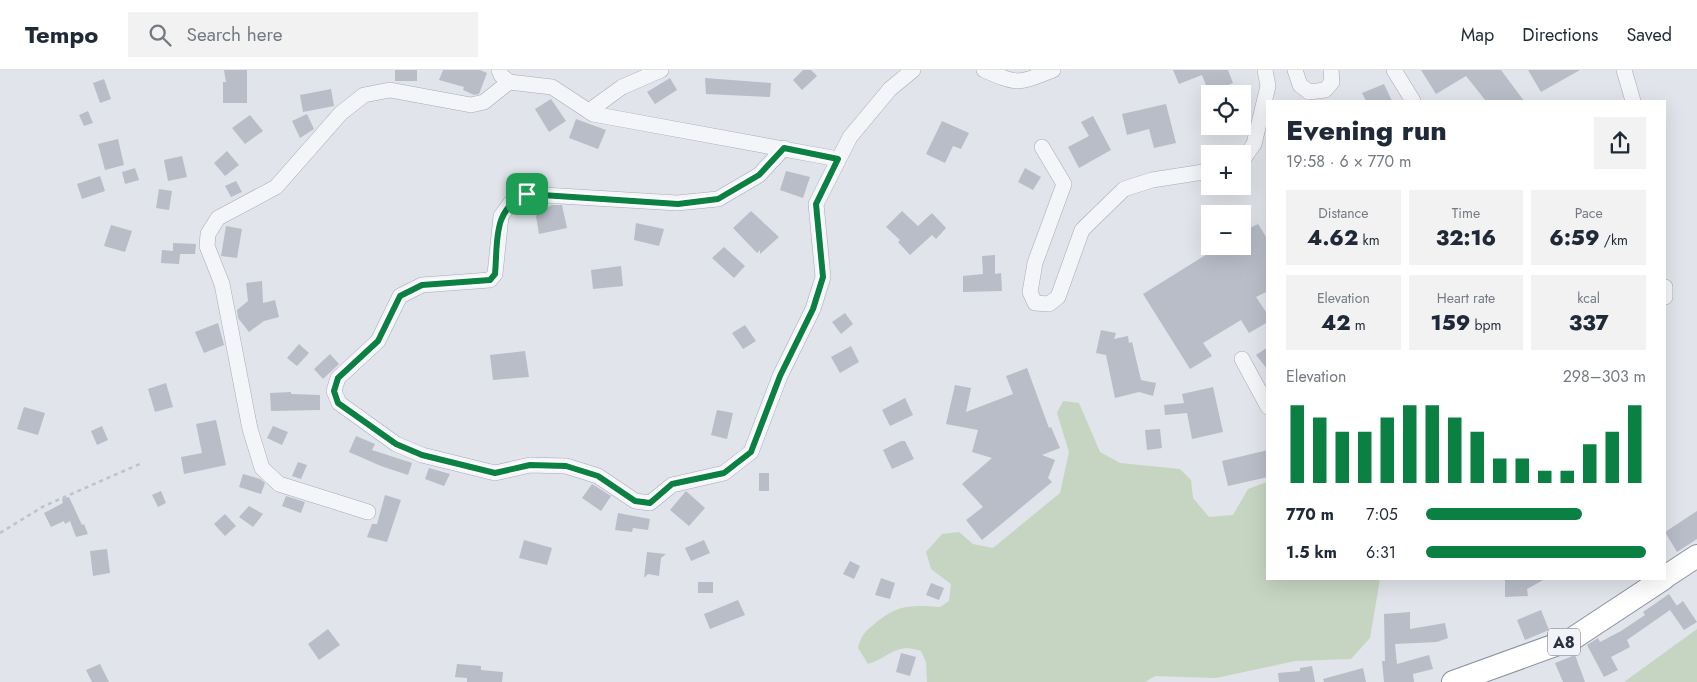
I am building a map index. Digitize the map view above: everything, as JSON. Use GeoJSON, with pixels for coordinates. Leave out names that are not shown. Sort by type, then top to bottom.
{"type":"FeatureCollection","features":[{"type":"Feature","properties":{"kind":"highway","name":"A8"},"geometry":{"type":"LineString","coordinates":[[1666,577],[1697,556]]}},
{"type":"Feature","properties":{"kind":"highway","name":"A8"},"geometry":{"type":"LineString","coordinates":[[1453,682],[1572,639],[1661,580]]}},
{"type":"Feature","properties":{"kind":"street"},"geometry":{"type":"LineString","coordinates":[[499,70],[501,75],[510,82],[552,87],[589,111],[838,159]]}},
{"type":"Feature","properties":{"kind":"street"},"geometry":{"type":"LineString","coordinates":[[589,111],[622,87],[661,70]]}},
{"type":"Feature","properties":{"kind":"street"},"geometry":{"type":"LineString","coordinates":[[784,148],[759,175],[718,199],[678,204],[527,194],[513,200],[501,216],[495,274],[490,280],[422,285],[400,296],[378,341],[338,378],[334,391],[338,403],[396,444],[422,455],[495,473],[530,465],[566,466],[598,476],[635,501],[650,503],[672,484],[724,473],[751,452],[780,376],[813,309],[823,277],[816,204],[850,137],[890,89],[913,70]]}},
{"type":"Feature","properties":{"kind":"street"},"geometry":{"type":"LineString","coordinates":[[984,70],[1013,82],[1025,81],[1053,70]]}},
{"type":"Feature","properties":{"kind":"street"},"geometry":{"type":"LineString","coordinates":[[1251,148],[1254,144],[1268,86],[1265,70]]}},
{"type":"Feature","properties":{"kind":"street"},"geometry":{"type":"LineString","coordinates":[[1295,70],[1300,85],[1309,92],[1325,90],[1332,82],[1331,70]]}},
{"type":"Feature","properties":{"kind":"street"},"geometry":{"type":"LineString","coordinates":[[1394,70],[1412,100]]}},
{"type":"Feature","properties":{"kind":"street"},"geometry":{"type":"LineString","coordinates":[[1624,70],[1633,100]]}},
{"type":"Feature","properties":{"kind":"street"},"geometry":{"type":"LineString","coordinates":[[368,512],[279,484],[262,468],[250,429],[222,284],[207,246],[208,234],[218,218],[276,187],[341,113],[364,96],[390,90],[472,104],[484,102],[510,82]]}},
{"type":"Feature","properties":{"kind":"street"},"geometry":{"type":"LineString","coordinates":[[1042,147],[1064,184],[1035,263],[1030,292],[1035,303],[1049,304],[1058,297],[1082,230],[1124,190],[1152,180],[1201,172]]}},
{"type":"Feature","properties":{"kind":"street"},"geometry":{"type":"LineString","coordinates":[[1242,359],[1266,403]]}},
{"type":"Feature","properties":{"kind":"path"},"geometry":{"type":"LineString","coordinates":[[0,533],[44,506],[142,463]]}},
{"type":"Feature","properties":{"kind":"green space"},"geometry":{"type":"Polygon","coordinates":[[[1063,401],[1079,403],[1100,452],[1120,463],[1180,469],[1191,480],[1193,498],[1209,517],[1233,515],[1248,489],[1266,482],[1266,580],[1380,580],[1370,638],[1351,659],[1295,661],[1216,678],[1155,676],[1145,682],[927,682],[926,662],[921,651],[905,648],[868,664],[858,648],[865,633],[878,621],[893,611],[907,607],[940,607],[949,601],[951,584],[931,569],[926,552],[942,534],[959,532],[973,544],[993,548],[1060,493],[1069,452],[1057,413],[1063,401]]]}},
{"type":"Feature","properties":{"kind":"green space"},"geometry":{"type":"Polygon","coordinates":[[[1697,629],[1697,682],[1624,682],[1697,629]]]}},
{"type":"Feature","properties":{"kind":"building"},"geometry":{"type":"Polygon","coordinates":[[[224,70],[247,70],[247,103],[223,103],[223,82],[226,82],[224,70]]]}},
{"type":"Feature","properties":{"kind":"building"},"geometry":{"type":"Polygon","coordinates":[[[395,70],[417,70],[417,81],[395,81],[395,70]]]}},
{"type":"Feature","properties":{"kind":"building"},"geometry":{"type":"Polygon","coordinates":[[[443,70],[480,70],[487,73],[479,94],[474,95],[463,90],[464,87],[439,80],[443,70]]]}},
{"type":"Feature","properties":{"kind":"building"},"geometry":{"type":"Polygon","coordinates":[[[803,70],[811,70],[817,76],[802,90],[793,80],[803,70]]]}},
{"type":"Feature","properties":{"kind":"building"},"geometry":{"type":"Polygon","coordinates":[[[1173,70],[1228,70],[1233,83],[1228,85],[1206,85],[1202,75],[1179,84],[1173,70]]]}},
{"type":"Feature","properties":{"kind":"building"},"geometry":{"type":"Polygon","coordinates":[[[1421,70],[1501,70],[1523,100],[1485,100],[1466,76],[1436,94],[1421,70]]]}},
{"type":"Feature","properties":{"kind":"building"},"geometry":{"type":"Polygon","coordinates":[[[1528,70],[1580,70],[1541,92],[1528,70]]]}},
{"type":"Feature","properties":{"kind":"building"},"geometry":{"type":"Polygon","coordinates":[[[670,78],[677,90],[655,104],[647,92],[670,78]]]}},
{"type":"Feature","properties":{"kind":"building"},"geometry":{"type":"Polygon","coordinates":[[[705,78],[771,83],[770,97],[706,94],[705,78]]]}},
{"type":"Feature","properties":{"kind":"building"},"geometry":{"type":"Polygon","coordinates":[[[104,79],[111,99],[100,103],[93,83],[104,79]]]}},
{"type":"Feature","properties":{"kind":"building"},"geometry":{"type":"Polygon","coordinates":[[[1384,84],[1392,100],[1366,100],[1362,93],[1384,84]]]}},
{"type":"Feature","properties":{"kind":"building"},"geometry":{"type":"Polygon","coordinates":[[[331,89],[334,106],[303,112],[300,95],[331,89]]]}},
{"type":"Feature","properties":{"kind":"building"},"geometry":{"type":"Polygon","coordinates":[[[551,99],[566,121],[549,132],[535,109],[551,99]]]}},
{"type":"Feature","properties":{"kind":"building"},"geometry":{"type":"Polygon","coordinates":[[[1166,104],[1176,143],[1154,148],[1149,129],[1127,135],[1122,114],[1166,104]]]}},
{"type":"Feature","properties":{"kind":"building"},"geometry":{"type":"Polygon","coordinates":[[[88,111],[93,123],[84,126],[79,115],[88,111]]]}},
{"type":"Feature","properties":{"kind":"building"},"geometry":{"type":"Polygon","coordinates":[[[307,114],[314,129],[300,138],[292,121],[307,114]]]}},
{"type":"Feature","properties":{"kind":"building"},"geometry":{"type":"Polygon","coordinates":[[[250,115],[263,131],[245,144],[232,128],[250,115]]]}},
{"type":"Feature","properties":{"kind":"building"},"geometry":{"type":"Polygon","coordinates":[[[1093,116],[1111,150],[1079,168],[1068,147],[1089,136],[1081,122],[1093,116]]]}},
{"type":"Feature","properties":{"kind":"building"},"geometry":{"type":"Polygon","coordinates":[[[576,119],[606,130],[598,149],[569,138],[576,119]]]}},
{"type":"Feature","properties":{"kind":"building"},"geometry":{"type":"Polygon","coordinates":[[[942,121],[969,133],[961,149],[953,146],[945,163],[926,154],[942,121]]]}},
{"type":"Feature","properties":{"kind":"building"},"geometry":{"type":"Polygon","coordinates":[[[118,139],[124,165],[105,170],[98,144],[118,139]]]}},
{"type":"Feature","properties":{"kind":"building"},"geometry":{"type":"Polygon","coordinates":[[[227,151],[239,165],[225,176],[214,163],[227,151]]]}},
{"type":"Feature","properties":{"kind":"building"},"geometry":{"type":"Polygon","coordinates":[[[182,156],[187,177],[168,181],[164,160],[182,156]]]}},
{"type":"Feature","properties":{"kind":"building"},"geometry":{"type":"Polygon","coordinates":[[[135,168],[139,180],[125,184],[122,172],[135,168]]]}},
{"type":"Feature","properties":{"kind":"building"},"geometry":{"type":"Polygon","coordinates":[[[1025,168],[1041,177],[1033,190],[1018,182],[1025,168]]]}},
{"type":"Feature","properties":{"kind":"building"},"geometry":{"type":"Polygon","coordinates":[[[786,171],[810,177],[803,198],[780,190],[786,171]]]}},
{"type":"Feature","properties":{"kind":"building"},"geometry":{"type":"Polygon","coordinates":[[[100,176],[105,191],[82,199],[77,184],[100,176]]]}},
{"type":"Feature","properties":{"kind":"building"},"geometry":{"type":"Polygon","coordinates":[[[236,181],[242,192],[231,197],[225,186],[236,181]]]}},
{"type":"Feature","properties":{"kind":"building"},"geometry":{"type":"Polygon","coordinates":[[[159,189],[172,191],[169,210],[156,208],[159,189]]]}},
{"type":"Feature","properties":{"kind":"building"},"geometry":{"type":"Polygon","coordinates":[[[552,205],[562,205],[567,228],[539,234],[536,216],[543,209],[552,205]]]}},
{"type":"Feature","properties":{"kind":"building"},"geometry":{"type":"Polygon","coordinates":[[[751,211],[779,237],[760,254],[760,250],[757,253],[733,228],[751,211]]]}},
{"type":"Feature","properties":{"kind":"building"},"geometry":{"type":"Polygon","coordinates":[[[902,211],[918,226],[932,213],[946,228],[936,239],[932,235],[910,255],[898,242],[900,240],[886,227],[902,211]]]}},
{"type":"Feature","properties":{"kind":"building"},"geometry":{"type":"Polygon","coordinates":[[[636,223],[664,229],[659,246],[634,240],[636,223]]]}},
{"type":"Feature","properties":{"kind":"building"},"geometry":{"type":"Polygon","coordinates":[[[1258,224],[1266,237],[1266,292],[1256,297],[1266,312],[1266,323],[1249,333],[1241,320],[1203,343],[1212,356],[1190,369],[1143,294],[1206,255],[1251,255],[1251,228],[1258,224]]]}},
{"type":"Feature","properties":{"kind":"building"},"geometry":{"type":"Polygon","coordinates":[[[111,225],[132,231],[125,252],[104,246],[111,225]]]}},
{"type":"Feature","properties":{"kind":"building"},"geometry":{"type":"Polygon","coordinates":[[[226,226],[242,229],[237,258],[221,256],[226,226]]]}},
{"type":"Feature","properties":{"kind":"building"},"geometry":{"type":"Polygon","coordinates":[[[173,243],[196,244],[195,254],[180,254],[179,264],[161,263],[162,250],[173,251],[173,243]]]}},
{"type":"Feature","properties":{"kind":"building"},"geometry":{"type":"Polygon","coordinates":[[[724,247],[745,266],[734,278],[712,258],[724,247]]]}},
{"type":"Feature","properties":{"kind":"building"},"geometry":{"type":"Polygon","coordinates":[[[995,255],[995,274],[1001,273],[1002,291],[963,292],[963,276],[983,274],[982,256],[995,255]]]}},
{"type":"Feature","properties":{"kind":"building"},"geometry":{"type":"Polygon","coordinates":[[[621,266],[623,286],[593,289],[591,270],[621,266]]]}},
{"type":"Feature","properties":{"kind":"building"},"geometry":{"type":"Polygon","coordinates":[[[262,281],[263,303],[275,300],[279,317],[264,321],[249,332],[238,318],[237,310],[248,301],[246,283],[262,281]]]}},
{"type":"Feature","properties":{"kind":"building"},"geometry":{"type":"Polygon","coordinates":[[[845,313],[853,324],[841,334],[832,322],[845,313]]]}},
{"type":"Feature","properties":{"kind":"building"},"geometry":{"type":"Polygon","coordinates":[[[218,323],[224,345],[204,353],[195,332],[218,323]]]}},
{"type":"Feature","properties":{"kind":"building"},"geometry":{"type":"Polygon","coordinates":[[[745,325],[756,341],[743,349],[732,333],[745,325]]]}},
{"type":"Feature","properties":{"kind":"building"},"geometry":{"type":"Polygon","coordinates":[[[1101,330],[1116,333],[1114,339],[1128,336],[1129,343],[1132,342],[1141,380],[1156,383],[1153,396],[1139,392],[1115,398],[1106,355],[1096,353],[1101,330]]]}},
{"type":"Feature","properties":{"kind":"building"},"geometry":{"type":"Polygon","coordinates":[[[299,344],[309,353],[297,366],[287,358],[299,344]]]}},
{"type":"Feature","properties":{"kind":"building"},"geometry":{"type":"Polygon","coordinates":[[[851,346],[859,362],[840,373],[831,357],[851,346]]]}},
{"type":"Feature","properties":{"kind":"building"},"geometry":{"type":"Polygon","coordinates":[[[1266,348],[1266,368],[1256,355],[1266,348]]]}},
{"type":"Feature","properties":{"kind":"building"},"geometry":{"type":"Polygon","coordinates":[[[525,351],[529,377],[493,380],[490,355],[525,351]]]}},
{"type":"Feature","properties":{"kind":"building"},"geometry":{"type":"Polygon","coordinates":[[[330,354],[339,364],[323,379],[314,369],[330,354]]]}},
{"type":"Feature","properties":{"kind":"building"},"geometry":{"type":"Polygon","coordinates":[[[1027,368],[1049,428],[1051,427],[1060,448],[1042,455],[1055,460],[1048,478],[1052,482],[982,540],[966,520],[983,507],[962,484],[992,458],[972,452],[978,430],[946,424],[955,385],[971,388],[966,412],[1013,394],[1006,376],[1027,368]]]}},
{"type":"Feature","properties":{"kind":"building"},"geometry":{"type":"Polygon","coordinates":[[[166,383],[173,407],[155,412],[148,389],[166,383]]]}},
{"type":"Feature","properties":{"kind":"building"},"geometry":{"type":"Polygon","coordinates":[[[1213,387],[1223,432],[1192,439],[1187,413],[1165,415],[1164,405],[1184,403],[1182,394],[1213,387]]]}},
{"type":"Feature","properties":{"kind":"building"},"geometry":{"type":"Polygon","coordinates":[[[291,392],[291,394],[320,395],[320,410],[271,411],[270,393],[291,392]]]}},
{"type":"Feature","properties":{"kind":"building"},"geometry":{"type":"Polygon","coordinates":[[[905,398],[913,415],[890,426],[882,410],[905,398]]]}},
{"type":"Feature","properties":{"kind":"building"},"geometry":{"type":"Polygon","coordinates":[[[24,407],[45,413],[38,435],[17,429],[24,407]]]}},
{"type":"Feature","properties":{"kind":"building"},"geometry":{"type":"Polygon","coordinates":[[[717,410],[733,413],[727,439],[711,435],[717,410]]]}},
{"type":"Feature","properties":{"kind":"building"},"geometry":{"type":"Polygon","coordinates":[[[216,420],[226,465],[184,474],[181,457],[202,453],[196,424],[216,420]]]}},
{"type":"Feature","properties":{"kind":"building"},"geometry":{"type":"Polygon","coordinates":[[[102,426],[108,440],[97,445],[91,431],[102,426]]]}},
{"type":"Feature","properties":{"kind":"building"},"geometry":{"type":"Polygon","coordinates":[[[273,426],[288,432],[282,445],[267,438],[273,426]]]}},
{"type":"Feature","properties":{"kind":"building"},"geometry":{"type":"Polygon","coordinates":[[[1160,429],[1162,448],[1147,450],[1145,430],[1160,429]]]}},
{"type":"Feature","properties":{"kind":"building"},"geometry":{"type":"Polygon","coordinates":[[[356,436],[375,444],[372,450],[412,463],[408,475],[349,452],[356,436]]]}},
{"type":"Feature","properties":{"kind":"building"},"geometry":{"type":"Polygon","coordinates":[[[901,441],[905,441],[914,459],[892,469],[883,450],[901,441]]]}},
{"type":"Feature","properties":{"kind":"building"},"geometry":{"type":"Polygon","coordinates":[[[1266,450],[1266,477],[1228,486],[1222,461],[1266,450]]]}},
{"type":"Feature","properties":{"kind":"building"},"geometry":{"type":"Polygon","coordinates":[[[298,462],[307,465],[301,479],[292,476],[298,462]]]}},
{"type":"Feature","properties":{"kind":"building"},"geometry":{"type":"Polygon","coordinates":[[[429,468],[450,474],[444,486],[425,479],[429,468]]]}},
{"type":"Feature","properties":{"kind":"building"},"geometry":{"type":"Polygon","coordinates":[[[759,473],[769,473],[769,491],[759,491],[759,473]]]}},
{"type":"Feature","properties":{"kind":"building"},"geometry":{"type":"Polygon","coordinates":[[[243,474],[260,479],[265,483],[261,494],[239,487],[243,474]]]}},
{"type":"Feature","properties":{"kind":"building"},"geometry":{"type":"Polygon","coordinates":[[[592,484],[611,496],[601,511],[582,498],[592,484]]]}},
{"type":"Feature","properties":{"kind":"building"},"geometry":{"type":"Polygon","coordinates":[[[161,491],[166,503],[158,507],[152,495],[161,491]]]}},
{"type":"Feature","properties":{"kind":"building"},"geometry":{"type":"Polygon","coordinates":[[[686,491],[705,508],[689,526],[670,510],[686,491]]]}},
{"type":"Feature","properties":{"kind":"building"},"geometry":{"type":"Polygon","coordinates":[[[385,495],[401,500],[387,542],[367,537],[372,524],[377,524],[385,495]]]}},
{"type":"Feature","properties":{"kind":"building"},"geometry":{"type":"Polygon","coordinates":[[[286,496],[305,502],[301,513],[282,506],[286,496]]]}},
{"type":"Feature","properties":{"kind":"building"},"geometry":{"type":"Polygon","coordinates":[[[69,497],[88,534],[76,537],[70,521],[65,524],[64,521],[51,527],[44,513],[63,503],[62,499],[69,497]]]}},
{"type":"Feature","properties":{"kind":"building"},"geometry":{"type":"Polygon","coordinates":[[[249,506],[263,514],[253,527],[239,517],[249,506]]]}},
{"type":"Feature","properties":{"kind":"building"},"geometry":{"type":"Polygon","coordinates":[[[1697,511],[1697,539],[1677,552],[1666,531],[1697,511]]]}},
{"type":"Feature","properties":{"kind":"building"},"geometry":{"type":"Polygon","coordinates":[[[618,513],[650,519],[648,530],[633,528],[632,532],[615,530],[618,513]]]}},
{"type":"Feature","properties":{"kind":"building"},"geometry":{"type":"Polygon","coordinates":[[[225,514],[236,526],[225,536],[214,524],[225,514]]]}},
{"type":"Feature","properties":{"kind":"building"},"geometry":{"type":"Polygon","coordinates":[[[524,540],[552,548],[547,565],[519,558],[524,540]]]}},
{"type":"Feature","properties":{"kind":"building"},"geometry":{"type":"Polygon","coordinates":[[[704,540],[710,553],[691,561],[685,548],[704,540]]]}},
{"type":"Feature","properties":{"kind":"building"},"geometry":{"type":"Polygon","coordinates":[[[107,549],[110,573],[93,576],[90,551],[107,549]]]}},
{"type":"Feature","properties":{"kind":"building"},"geometry":{"type":"Polygon","coordinates":[[[647,552],[666,554],[661,558],[659,576],[648,574],[644,578],[647,552]]]}},
{"type":"Feature","properties":{"kind":"building"},"geometry":{"type":"Polygon","coordinates":[[[850,561],[860,566],[854,579],[843,574],[850,561]]]}},
{"type":"Feature","properties":{"kind":"building"},"geometry":{"type":"Polygon","coordinates":[[[881,578],[895,583],[890,599],[875,595],[881,578]]]}},
{"type":"Feature","properties":{"kind":"building"},"geometry":{"type":"Polygon","coordinates":[[[1505,580],[1543,580],[1527,589],[1528,596],[1505,597],[1505,580]]]}},
{"type":"Feature","properties":{"kind":"building"},"geometry":{"type":"Polygon","coordinates":[[[698,582],[713,582],[713,593],[698,593],[698,582]]]}},
{"type":"Feature","properties":{"kind":"building"},"geometry":{"type":"Polygon","coordinates":[[[931,583],[944,588],[939,600],[926,595],[931,583]]]}},
{"type":"Feature","properties":{"kind":"building"},"geometry":{"type":"Polygon","coordinates":[[[1669,594],[1677,606],[1683,601],[1697,622],[1684,630],[1670,610],[1627,640],[1630,647],[1611,657],[1618,670],[1604,677],[1587,645],[1598,638],[1600,642],[1621,631],[1645,615],[1643,612],[1669,594]]]}},
{"type":"Feature","properties":{"kind":"building"},"geometry":{"type":"Polygon","coordinates":[[[738,600],[745,615],[710,629],[704,614],[738,600]]]}},
{"type":"Feature","properties":{"kind":"building"},"geometry":{"type":"Polygon","coordinates":[[[1541,610],[1549,630],[1525,640],[1517,620],[1541,610]]]}},
{"type":"Feature","properties":{"kind":"building"},"geometry":{"type":"Polygon","coordinates":[[[1410,612],[1410,629],[1445,623],[1448,638],[1437,642],[1395,644],[1397,664],[1429,655],[1433,669],[1413,674],[1414,682],[1384,682],[1382,661],[1385,661],[1384,614],[1410,612]]]}},
{"type":"Feature","properties":{"kind":"building"},"geometry":{"type":"Polygon","coordinates":[[[328,629],[340,645],[319,660],[308,644],[328,629]]]}},
{"type":"Feature","properties":{"kind":"building"},"geometry":{"type":"Polygon","coordinates":[[[901,653],[916,657],[910,676],[896,672],[901,653]]]}},
{"type":"Feature","properties":{"kind":"building"},"geometry":{"type":"Polygon","coordinates":[[[1575,655],[1585,682],[1563,682],[1555,663],[1575,655]]]}},
{"type":"Feature","properties":{"kind":"building"},"geometry":{"type":"Polygon","coordinates":[[[100,664],[109,682],[92,682],[86,670],[100,664]]]}},
{"type":"Feature","properties":{"kind":"building"},"geometry":{"type":"Polygon","coordinates":[[[457,664],[481,666],[481,670],[503,672],[502,682],[467,682],[467,678],[455,677],[457,664]]]}},
{"type":"Feature","properties":{"kind":"building"},"geometry":{"type":"Polygon","coordinates":[[[1312,666],[1315,682],[1279,682],[1278,673],[1300,671],[1300,668],[1312,666]]]}},
{"type":"Feature","properties":{"kind":"building"},"geometry":{"type":"Polygon","coordinates":[[[1363,668],[1366,682],[1324,682],[1323,679],[1363,668]]]}},
{"type":"Feature","properties":{"kind":"route"},"geometry":{"type":"LineString","coordinates":[[784,148],[838,159],[816,204],[823,277],[813,309],[780,376],[751,452],[724,473],[672,484],[650,503],[635,501],[598,476],[566,466],[530,465],[495,473],[422,455],[396,444],[338,403],[334,391],[338,378],[378,341],[400,296],[422,285],[490,280],[495,274],[501,216],[513,200],[527,194],[678,204],[718,199],[759,175],[784,148]]}}]}
